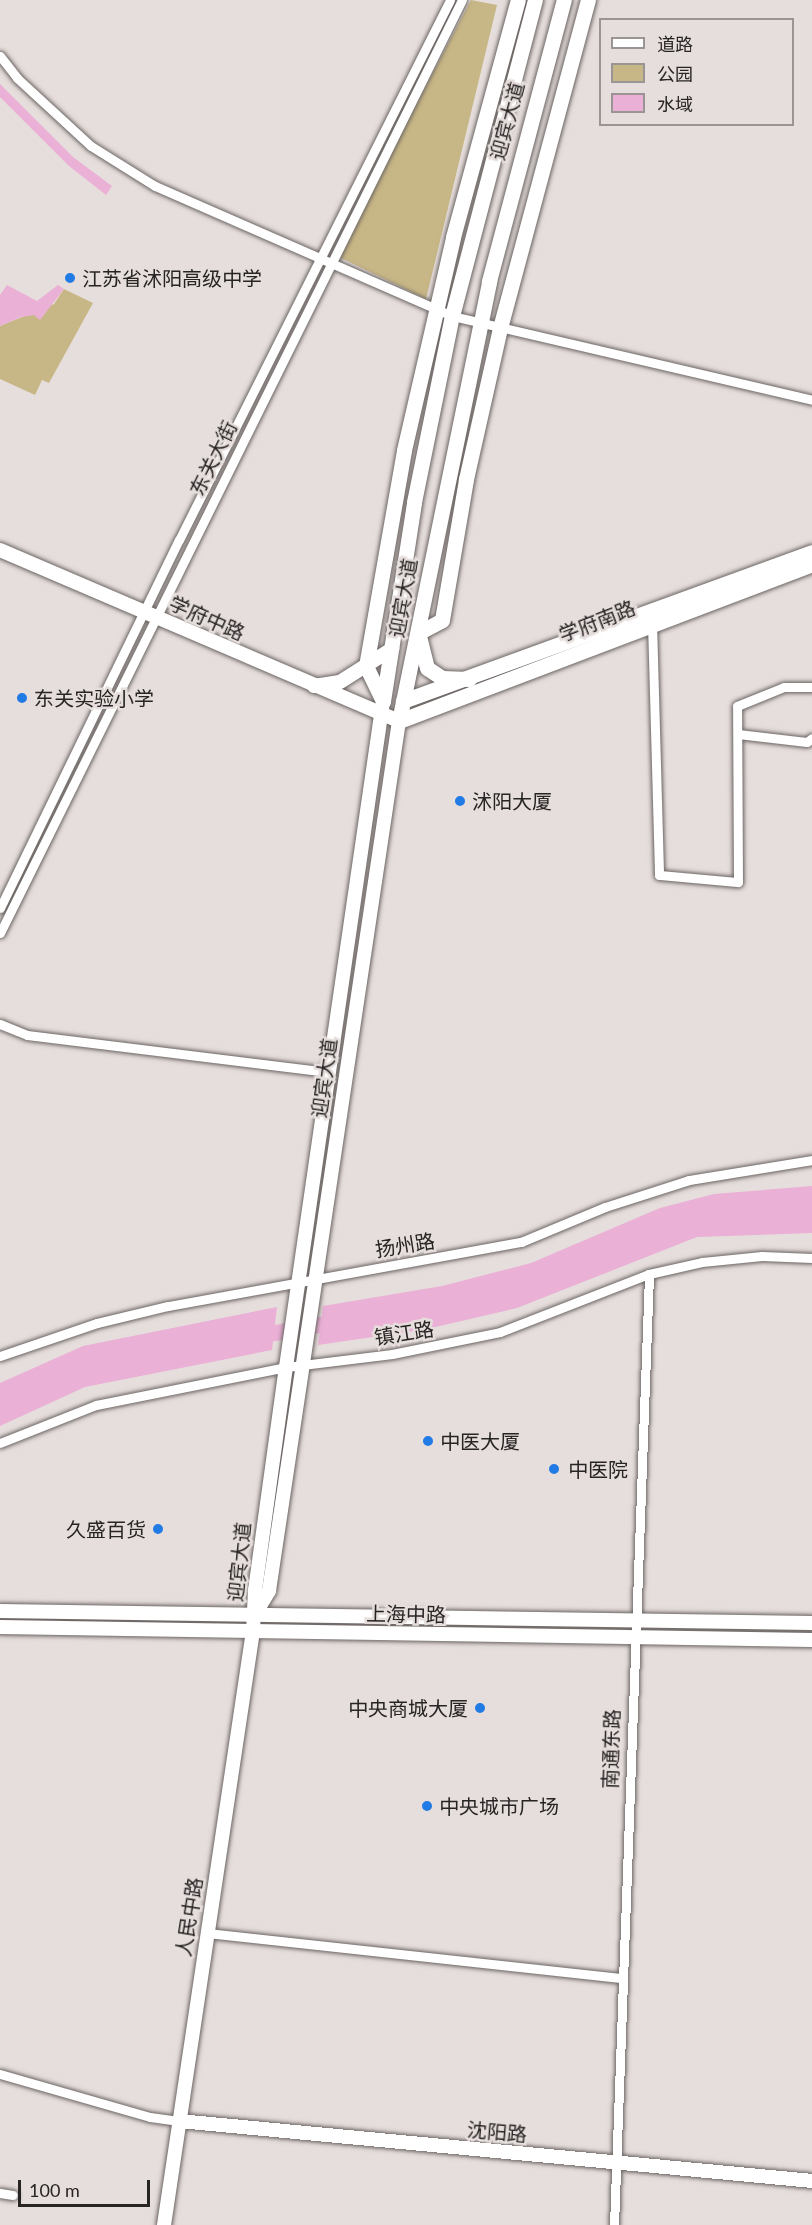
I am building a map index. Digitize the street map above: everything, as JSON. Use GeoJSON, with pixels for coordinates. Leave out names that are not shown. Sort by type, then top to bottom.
{"type":"FeatureCollection","features":[{"type":"Feature","properties":{"kind":"main road"},"geometry":{"type":"LineString","coordinates":[[399,721],[382,707],[366,666],[404,450],[436,309],[518,0]]}},
{"type":"Feature","properties":{"kind":"main road","name":"迎宾大道"},"geometry":{"type":"LineString","coordinates":[[255,1615],[255,1590],[286,1361],[414,502],[452,316],[535,0]]}},
{"type":"Feature","properties":{"kind":"main road","name":"迎宾大道"},"geometry":{"type":"LineString","coordinates":[[255,1615],[269,1591],[399,721],[480,323],[522,144],[564,0]]}},
{"type":"Feature","properties":{"kind":"main road"},"geometry":{"type":"LineString","coordinates":[[469,679],[442,678],[427,668],[418,633],[442,620],[466,478],[500,328],[588,0]]}},
{"type":"Feature","properties":{"kind":"main road","name":"学府中路"},"geometry":{"type":"LineString","coordinates":[[0,550],[314,686],[382,707]]}},
{"type":"Feature","properties":{"kind":"main road","name":"学府南路"},"geometry":{"type":"LineString","coordinates":[[403,701],[469,679],[812,552]]}},
{"type":"Feature","properties":{"kind":"main road","name":"学府南路"},"geometry":{"type":"LineString","coordinates":[[399,721],[652,622],[812,564]]}},
{"type":"Feature","properties":{"kind":"main road"},"geometry":{"type":"LineString","coordinates":[[314,686],[340,682],[392,649]]}},
{"type":"Feature","properties":{"kind":"main road"},"geometry":{"type":"LineString","coordinates":[[382,707],[403,701]]}},
{"type":"Feature","properties":{"kind":"main road","name":"上海中路"},"geometry":{"type":"LineString","coordinates":[[0,1611],[812,1623]]}},
{"type":"Feature","properties":{"kind":"main road","name":"人民中路"},"geometry":{"type":"LineString","coordinates":[[164,2225],[255,1615]]}},
{"type":"Feature","properties":{"kind":"main road","name":"上海中路"},"geometry":{"type":"LineString","coordinates":[[0,1627],[812,1640]]}},
{"type":"Feature","properties":{"kind":"main road","name":"沈阳路"},"geometry":{"type":"LineString","coordinates":[[179,2121],[812,2181]]}},
{"type":"Feature","properties":{"kind":"street","name":"东关大街"},"geometry":{"type":"LineString","coordinates":[[0,933],[320,256],[450,0]]}},
{"type":"Feature","properties":{"kind":"street","name":"东关大街"},"geometry":{"type":"LineString","coordinates":[[0,908],[462,0]]}},
{"type":"Feature","properties":{"kind":"street"},"geometry":{"type":"LineString","coordinates":[[0,56],[17,78],[82,138],[155,186],[320,256],[452,316],[812,400]]}},
{"type":"Feature","properties":{"kind":"street"},"geometry":{"type":"LineString","coordinates":[[652,622],[659,875],[738,882],[737,706],[784,687],[812,687]]}},
{"type":"Feature","properties":{"kind":"street"},"geometry":{"type":"LineString","coordinates":[[738,735],[807,742],[812,738]]}},
{"type":"Feature","properties":{"kind":"street"},"geometry":{"type":"LineString","coordinates":[[0,1024],[27,1035],[330,1072]]}},
{"type":"Feature","properties":{"kind":"street","name":"扬州路"},"geometry":{"type":"LineString","coordinates":[[0,1356],[98,1323],[316,1276],[427,1261],[520,1242],[605,1207],[689,1180],[812,1160]]}},
{"type":"Feature","properties":{"kind":"street","name":"镇江路"},"geometry":{"type":"LineString","coordinates":[[0,1443],[96,1405],[286,1361],[403,1352],[488,1335],[649,1274],[702,1262],[762,1256],[812,1258]]}},
{"type":"Feature","properties":{"kind":"street","name":"南通东路"},"geometry":{"type":"LineString","coordinates":[[614,2225],[614,2164],[633,1637],[649,1274]]}},
{"type":"Feature","properties":{"kind":"street"},"geometry":{"type":"LineString","coordinates":[[207,1933],[621,1978]]}},
{"type":"Feature","properties":{"kind":"street"},"geometry":{"type":"LineString","coordinates":[[0,2074],[150,2118],[179,2121]]}},
{"type":"Feature","properties":{"kind":"street"},"geometry":{"type":"LineString","coordinates":[[0,2193],[13,2195]]}},
{"type":"Feature","properties":{"kind":"green space"},"geometry":{"type":"Polygon","coordinates":[[[471,0],[497,5],[426,299],[337,256],[471,0]]]}},
{"type":"Feature","properties":{"kind":"green space"},"geometry":{"type":"Polygon","coordinates":[[[64,289],[93,303],[49,383],[42,380],[35,395],[0,379],[0,326],[54,304],[64,289]]]}},
{"type":"Feature","properties":{"kind":"water"},"geometry":{"type":"Polygon","coordinates":[[[0,84],[73,157],[112,186],[106,195],[69,166],[0,97],[0,84]]]}},
{"type":"Feature","properties":{"kind":"water"},"geometry":{"type":"Polygon","coordinates":[[[7,285],[37,301],[58,285],[64,289],[40,320],[34,315],[21,317],[0,326],[0,295],[7,285]]]}},
{"type":"Feature","properties":{"kind":"water"},"geometry":{"type":"Polygon","coordinates":[[[812,1186],[812,1233],[697,1237],[517,1308],[427,1329],[318,1345],[323,1306],[442,1286],[531,1263],[660,1208],[714,1194],[812,1186]]]}},
{"type":"Feature","properties":{"kind":"water"},"geometry":{"type":"Polygon","coordinates":[[[277,1307],[272,1350],[85,1387],[0,1426],[0,1383],[83,1346],[277,1307]]]}},
{"type":"Feature","properties":{"kind":"waterway"},"geometry":{"type":"LineString","coordinates":[[253,1337],[342,1321]]}},
{"type":"Feature","properties":{"kind":"place","name":"江苏省沭阳高级中学"},"geometry":{"type":"Point","coordinates":[70,278]}},
{"type":"Feature","properties":{"kind":"place","name":"东关实验小学"},"geometry":{"type":"Point","coordinates":[22,698]}},
{"type":"Feature","properties":{"kind":"place","name":"沭阳大厦"},"geometry":{"type":"Point","coordinates":[460,801]}},
{"type":"Feature","properties":{"kind":"place","name":"中医大厦"},"geometry":{"type":"Point","coordinates":[428,1441]}},
{"type":"Feature","properties":{"kind":"place","name":"中医院"},"geometry":{"type":"Point","coordinates":[554,1469]}},
{"type":"Feature","properties":{"kind":"place","name":"久盛百货"},"geometry":{"type":"Point","coordinates":[158,1529]}},
{"type":"Feature","properties":{"kind":"place","name":"中央商城大厦"},"geometry":{"type":"Point","coordinates":[480,1708]}},
{"type":"Feature","properties":{"kind":"place","name":"中央城市广场"},"geometry":{"type":"Point","coordinates":[427,1806]}}]}
